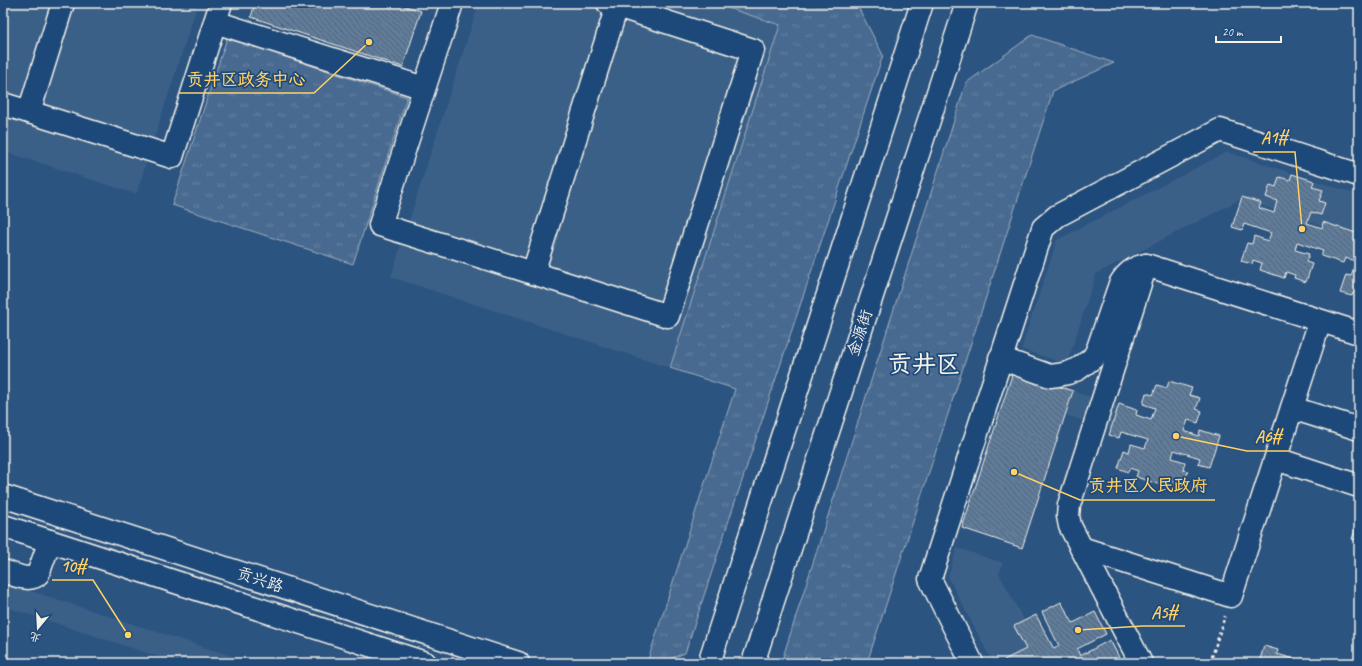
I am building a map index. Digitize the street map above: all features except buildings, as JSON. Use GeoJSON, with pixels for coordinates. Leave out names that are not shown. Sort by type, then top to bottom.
{"type":"FeatureCollection","features":[{"type":"Feature","properties":{"kind":"main road"},"geometry":{"type":"LineString","coordinates":[[29,112],[63,3]]}},
{"type":"Feature","properties":{"kind":"main road"},"geometry":{"type":"LineString","coordinates":[[452,3],[380,225],[668,316],[753,50],[613,4],[533,273]]}},
{"type":"Feature","properties":{"kind":"main road"},"geometry":{"type":"LineString","coordinates":[[709,663],[922,3]]}},
{"type":"Feature","properties":{"kind":"main road","name":"金源街"},"geometry":{"type":"LineString","coordinates":[[753,663],[967,3]]}},
{"type":"Feature","properties":{"kind":"main road"},"geometry":{"type":"LineString","coordinates":[[3,104],[172,157],[218,12],[424,88]]}},
{"type":"Feature","properties":{"kind":"main road"},"geometry":{"type":"LineString","coordinates":[[972,663],[930,579],[1043,228],[1057,216],[1220,130],[1359,175]]}},
{"type":"Feature","properties":{"kind":"main road"},"geometry":{"type":"LineString","coordinates":[[1000,358],[1050,376],[1068,373],[1078,369],[1093,358],[1097,351],[1120,284],[1125,276],[1130,270],[1138,266],[1146,265],[1359,333]]}},
{"type":"Feature","properties":{"kind":"main road"},"geometry":{"type":"LineString","coordinates":[[1141,663],[1070,526],[1068,516],[1069,505],[1146,265]]}},
{"type":"Feature","properties":{"kind":"main road"},"geometry":{"type":"LineString","coordinates":[[1082,548],[1231,596],[1320,321]]}},
{"type":"Feature","properties":{"kind":"main road"},"geometry":{"type":"LineString","coordinates":[[1292,408],[1359,429]]}},
{"type":"Feature","properties":{"kind":"main road"},"geometry":{"type":"LineString","coordinates":[[1276,459],[1359,486]]}},
{"type":"Feature","properties":{"kind":"main road","name":"贡兴路"},"geometry":{"type":"LineString","coordinates":[[3,496],[518,663]]}},
{"type":"Feature","properties":{"kind":"main road","name":"贡兴路"},"geometry":{"type":"LineString","coordinates":[[3,526],[425,663]]}},
{"type":"Feature","properties":{"kind":"main road"},"geometry":{"type":"LineString","coordinates":[[3,570],[31,579],[36,577],[50,541]]}},
{"type":"Feature","properties":{"kind":"path"},"geometry":{"type":"LineString","coordinates":[[1210,663],[1231,596]]}},
{"type":"Feature","properties":{"kind":"shaded area"},"geometry":{"type":"Polygon","coordinates":[[[3,3],[198,3],[136,194],[3,151],[3,3]]]}},
{"type":"Feature","properties":{"kind":"shaded area"},"geometry":{"type":"Polygon","coordinates":[[[479,3],[713,3],[780,24],[670,368],[391,277],[479,3]]]}},
{"type":"Feature","properties":{"kind":"shaded area"},"geometry":{"type":"Polygon","coordinates":[[[1227,152],[1359,195],[1359,238],[1241,199],[1096,274],[1067,364],[1021,349],[1057,240],[1227,152]]]}},
{"type":"Feature","properties":{"kind":"shaded area"},"geometry":{"type":"Polygon","coordinates":[[[1073,391],[1118,406],[1111,429],[1065,415],[1073,391]]]}},
{"type":"Feature","properties":{"kind":"shaded area"},"geometry":{"type":"Polygon","coordinates":[[[957,548],[1003,563],[999,574],[1047,663],[993,663],[948,577],[957,548]]]}},
{"type":"Feature","properties":{"kind":"shaded area"},"geometry":{"type":"Polygon","coordinates":[[[3,582],[253,663],[178,663],[3,606],[3,582]]]}},
{"type":"Feature","properties":{"kind":"green space"},"geometry":{"type":"Polygon","coordinates":[[[713,3],[856,3],[883,55],[685,653],[659,663],[647,663],[735,389],[670,368],[780,25],[713,3]]]}},
{"type":"Feature","properties":{"kind":"green space"},"geometry":{"type":"Polygon","coordinates":[[[1032,35],[1114,63],[1053,91],[867,663],[781,663],[966,83],[1032,35]]]}},
{"type":"Feature","properties":{"kind":"green space"},"geometry":{"type":"Polygon","coordinates":[[[227,38],[407,97],[353,264],[172,205],[227,38]]]}},
{"type":"Feature","properties":{"kind":"place","name":"贡井区政务中心"},"geometry":{"type":"Point","coordinates":[369,42]}},
{"type":"Feature","properties":{"kind":"place","name":"A1#"},"geometry":{"type":"Point","coordinates":[1302,229]}},
{"type":"Feature","properties":{"kind":"place","name":"A6#"},"geometry":{"type":"Point","coordinates":[1176,436]}},
{"type":"Feature","properties":{"kind":"place","name":"贡井区人民政府"},"geometry":{"type":"Point","coordinates":[1014,472]}},
{"type":"Feature","properties":{"kind":"place","name":"A5#"},"geometry":{"type":"Point","coordinates":[1078,630]}},
{"type":"Feature","properties":{"kind":"place","name":"10#"},"geometry":{"type":"Point","coordinates":[128,635]}},
{"type":"Feature","properties":{"kind":"district","name":"贡井区"},"geometry":{"type":"Point","coordinates":[924,364]}}]}
